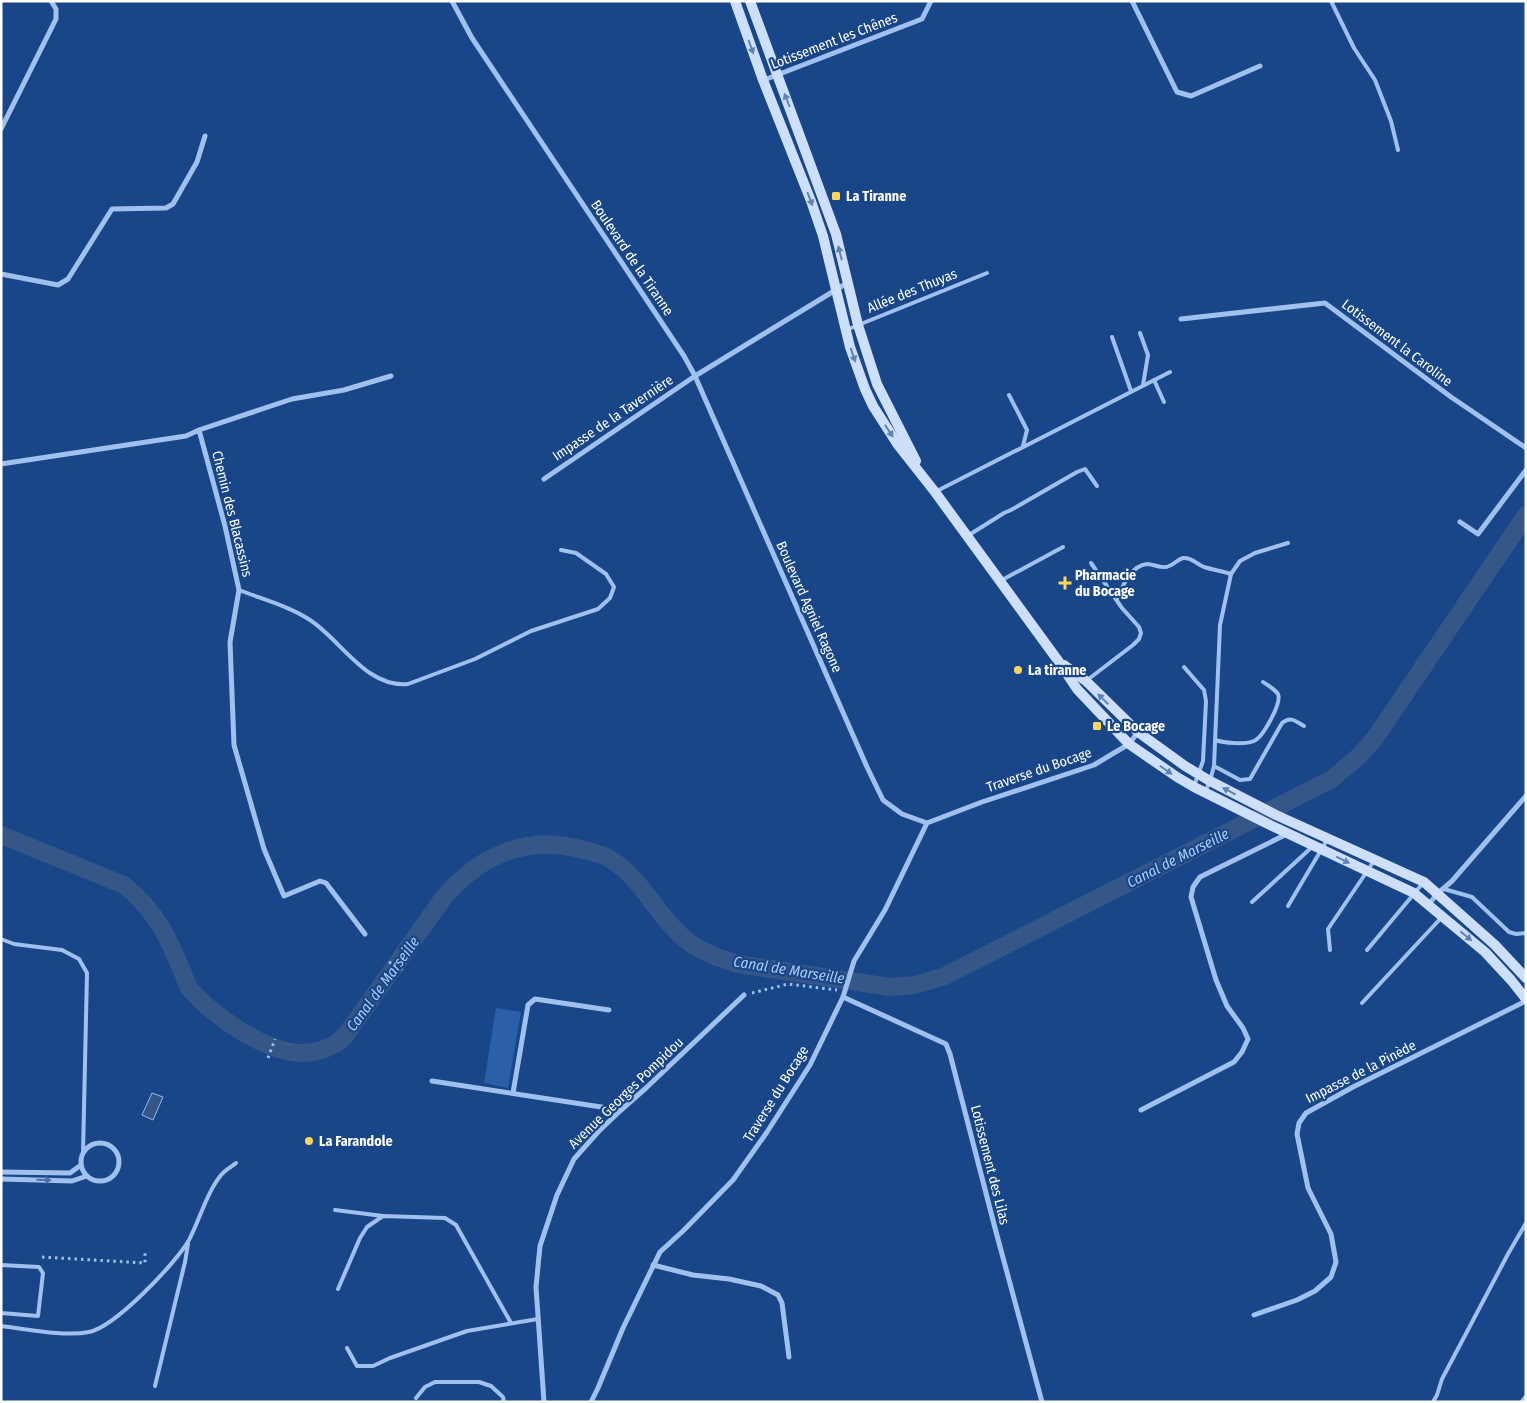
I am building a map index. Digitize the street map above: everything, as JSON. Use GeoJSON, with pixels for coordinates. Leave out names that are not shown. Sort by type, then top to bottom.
{"type":"FeatureCollection","features":[{"type":"Feature","properties":{"kind":"main road"},"geometry":{"type":"LineString","coordinates":[[735,1],[763,80],[811,200],[823,236],[846,330],[865,389],[873,406],[898,445],[922,474],[1077,689],[1129,744],[1177,777],[1241,811],[1414,893],[1485,952],[1511,980],[1526,1000]]}},
{"type":"Feature","properties":{"kind":"main road"},"geometry":{"type":"LineString","coordinates":[[750,1],[836,234],[858,325],[877,384],[884,401],[908,442],[922,474]]}},
{"type":"Feature","properties":{"kind":"main road"},"geometry":{"type":"LineString","coordinates":[[1059,662],[1086,681],[1152,744],[1198,774],[1276,815],[1424,882],[1441,892],[1526,978]]}},
{"type":"Feature","properties":{"kind":"street"},"geometry":{"type":"LineString","coordinates":[[1,129],[56,19],[56,9],[51,1]]}},
{"type":"Feature","properties":{"kind":"street","name":"Boulevard de la Tiranne"},"geometry":{"type":"LineString","coordinates":[[452,1],[472,38],[684,356],[695,376]]}},
{"type":"Feature","properties":{"kind":"street","name":"Lotissement les Chênes"},"geometry":{"type":"LineString","coordinates":[[763,80],[922,19],[931,1]]}},
{"type":"Feature","properties":{"kind":"street"},"geometry":{"type":"LineString","coordinates":[[1132,1],[1176,92],[1191,96],[1260,66]]}},
{"type":"Feature","properties":{"kind":"street"},"geometry":{"type":"LineString","coordinates":[[1,274],[58,285],[68,279],[112,209],[166,208],[173,204],[197,162],[205,136]]}},
{"type":"Feature","properties":{"kind":"street"},"geometry":{"type":"LineString","coordinates":[[695,376],[848,283]]}},
{"type":"Feature","properties":{"kind":"street","name":"Lotissement la Caroline"},"geometry":{"type":"LineString","coordinates":[[1181,319],[1325,303],[1451,397],[1526,448]]}},
{"type":"Feature","properties":{"kind":"street"},"geometry":{"type":"LineString","coordinates":[[1,464],[186,436],[292,399],[344,390],[392,376]]}},
{"type":"Feature","properties":{"kind":"street","name":"Impasse de la Tavernière"},"geometry":{"type":"LineString","coordinates":[[544,478],[695,376]]}},
{"type":"Feature","properties":{"kind":"street","name":"Boulevard Agniel Ragone"},"geometry":{"type":"LineString","coordinates":[[695,376],[883,800],[902,814],[927,823]]}},
{"type":"Feature","properties":{"kind":"street","name":"Chemin des Blacassins"},"geometry":{"type":"LineString","coordinates":[[199,430],[225,526],[239,590],[230,642],[234,745],[264,849],[284,896],[320,881],[326,883],[365,934]]}},
{"type":"Feature","properties":{"kind":"street"},"geometry":{"type":"LineString","coordinates":[[1460,522],[1478,534],[1526,470]]}},
{"type":"Feature","properties":{"kind":"street","name":"Traverse du Bocage"},"geometry":{"type":"LineString","coordinates":[[591,1402],[623,1328],[660,1252],[732,1180],[767,1132],[810,1065],[844,992],[854,961],[885,910],[927,823],[982,802],[1094,765],[1129,744],[1138,732]]}},
{"type":"Feature","properties":{"kind":"street"},"geometry":{"type":"LineString","coordinates":[[1429,904],[1452,881],[1526,796]]}},
{"type":"Feature","properties":{"kind":"street"},"geometry":{"type":"LineString","coordinates":[[1141,1110],[1234,1062],[1242,1052],[1248,1039],[1243,1028],[1227,1006],[1220,989],[1191,897],[1193,887],[1200,877],[1288,833],[1296,824]]}},
{"type":"Feature","properties":{"kind":"street","name":"Lotissement des Lilas"},"geometry":{"type":"LineString","coordinates":[[844,992],[946,1044],[1042,1402]]}},
{"type":"Feature","properties":{"kind":"street","name":"Avenue Georges Pompidou"},"geometry":{"type":"LineString","coordinates":[[544,1402],[536,1287],[540,1246],[557,1195],[574,1159],[599,1131],[744,995]]}},
{"type":"Feature","properties":{"kind":"street"},"geometry":{"type":"LineString","coordinates":[[514,1093],[528,1005],[535,999],[609,1010]]}},
{"type":"Feature","properties":{"kind":"street","name":"Impasse de la Pinède"},"geometry":{"type":"LineString","coordinates":[[1254,1315],[1297,1300],[1315,1291],[1331,1277],[1336,1262],[1331,1234],[1308,1188],[1297,1134],[1299,1122],[1306,1113],[1353,1087],[1526,1000]]}},
{"type":"Feature","properties":{"kind":"street"},"geometry":{"type":"LineString","coordinates":[[432,1080],[621,1110]]}},
{"type":"Feature","properties":{"kind":"street"},"geometry":{"type":"LineString","coordinates":[[97,1143],[106,1144],[113,1148],[118,1155],[119,1164],[117,1172],[111,1178],[103,1181],[94,1181],[87,1176],[81,1165],[84,1153],[89,1146],[97,1143]]}},
{"type":"Feature","properties":{"kind":"street"},"geometry":{"type":"LineString","coordinates":[[1,1172],[70,1174],[81,1165]]}},
{"type":"Feature","properties":{"kind":"street"},"geometry":{"type":"LineString","coordinates":[[1,1179],[72,1181],[87,1176]]}},
{"type":"Feature","properties":{"kind":"street"},"geometry":{"type":"LineString","coordinates":[[653,1265],[693,1275],[729,1279],[761,1286],[778,1295],[782,1302],[789,1357]]}},
{"type":"Feature","properties":{"kind":"street"},"geometry":{"type":"LineString","coordinates":[[1522,1402],[1526,1397]]}},
{"type":"Feature","properties":{"kind":"lane"},"geometry":{"type":"LineString","coordinates":[[1331,1],[1354,48],[1375,80],[1391,121],[1398,150]]}},
{"type":"Feature","properties":{"kind":"lane","name":"Allée des Thuyas"},"geometry":{"type":"LineString","coordinates":[[846,330],[988,273]]}},
{"type":"Feature","properties":{"kind":"lane"},"geometry":{"type":"LineString","coordinates":[[1140,332],[1148,355],[1143,386]]}},
{"type":"Feature","properties":{"kind":"lane"},"geometry":{"type":"LineString","coordinates":[[1112,337],[1131,391]]}},
{"type":"Feature","properties":{"kind":"lane"},"geometry":{"type":"LineString","coordinates":[[935,492],[1170,372]]}},
{"type":"Feature","properties":{"kind":"lane"},"geometry":{"type":"LineString","coordinates":[[1154,380],[1164,402]]}},
{"type":"Feature","properties":{"kind":"lane"},"geometry":{"type":"LineString","coordinates":[[1008,395],[1027,430],[1023,446]]}},
{"type":"Feature","properties":{"kind":"lane"},"geometry":{"type":"LineString","coordinates":[[967,536],[1077,472],[1085,469],[1097,486]]}},
{"type":"Feature","properties":{"kind":"lane"},"geometry":{"type":"LineString","coordinates":[[1205,792],[1214,766],[1220,625],[1231,574],[1240,561],[1255,553],[1288,543]]}},
{"type":"Feature","properties":{"kind":"lane"},"geometry":{"type":"LineString","coordinates":[[1000,581],[1063,547]]}},
{"type":"Feature","properties":{"kind":"lane"},"geometry":{"type":"LineString","coordinates":[[239,590],[313,621],[360,666],[381,679],[397,685],[408,684],[475,659],[531,631],[598,609],[610,598],[614,587],[606,574],[576,553],[561,550]]}},
{"type":"Feature","properties":{"kind":"lane"},"geometry":{"type":"LineString","coordinates":[[1117,599],[1130,574],[1147,564],[1164,568],[1172,566],[1184,558],[1192,559],[1202,566],[1231,574]]}},
{"type":"Feature","properties":{"kind":"lane"},"geometry":{"type":"LineString","coordinates":[[1077,689],[1133,645],[1142,633],[1091,563]]}},
{"type":"Feature","properties":{"kind":"lane"},"geometry":{"type":"LineString","coordinates":[[1184,667],[1204,690],[1205,695],[1203,761],[1194,787]]}},
{"type":"Feature","properties":{"kind":"lane"},"geometry":{"type":"LineString","coordinates":[[1215,740],[1248,743],[1260,736],[1279,699],[1277,692],[1262,682]]}},
{"type":"Feature","properties":{"kind":"lane"},"geometry":{"type":"LineString","coordinates":[[1214,766],[1240,780],[1250,779],[1282,723],[1287,719],[1292,719],[1304,726]]}},
{"type":"Feature","properties":{"kind":"lane"},"geometry":{"type":"LineString","coordinates":[[1252,902],[1328,838]]}},
{"type":"Feature","properties":{"kind":"lane"},"geometry":{"type":"LineString","coordinates":[[1288,906],[1318,848]]}},
{"type":"Feature","properties":{"kind":"lane"},"geometry":{"type":"LineString","coordinates":[[1330,950],[1328,929],[1375,860]]}},
{"type":"Feature","properties":{"kind":"lane"},"geometry":{"type":"LineString","coordinates":[[1367,950],[1424,882]]}},
{"type":"Feature","properties":{"kind":"lane"},"geometry":{"type":"LineString","coordinates":[[1441,892],[1472,897],[1509,932],[1516,934],[1526,933]]}},
{"type":"Feature","properties":{"kind":"lane"},"geometry":{"type":"LineString","coordinates":[[1362,1003],[1442,916]]}},
{"type":"Feature","properties":{"kind":"lane"},"geometry":{"type":"LineString","coordinates":[[1,939],[14,944],[62,950],[79,959],[87,973],[84,1153]]}},
{"type":"Feature","properties":{"kind":"lane"},"geometry":{"type":"LineString","coordinates":[[155,1386],[185,1262],[188,1242],[213,1187],[222,1174],[236,1163]]}},
{"type":"Feature","properties":{"kind":"lane"},"geometry":{"type":"LineString","coordinates":[[334,1210],[383,1216],[445,1218],[456,1225],[511,1323]]}},
{"type":"Feature","properties":{"kind":"lane"},"geometry":{"type":"LineString","coordinates":[[338,1289],[360,1238],[367,1227],[383,1216]]}},
{"type":"Feature","properties":{"kind":"lane"},"geometry":{"type":"LineString","coordinates":[[1433,1402],[1442,1379],[1526,1223]]}},
{"type":"Feature","properties":{"kind":"lane"},"geometry":{"type":"LineString","coordinates":[[1,1326],[68,1334],[90,1332],[105,1325],[139,1298],[188,1242]]}},
{"type":"Feature","properties":{"kind":"lane"},"geometry":{"type":"LineString","coordinates":[[1,1265],[39,1267],[42,1273],[38,1316],[1,1313]]}},
{"type":"Feature","properties":{"kind":"lane"},"geometry":{"type":"LineString","coordinates":[[346,1348],[357,1366],[373,1366],[390,1358],[467,1331],[538,1319]]}},
{"type":"Feature","properties":{"kind":"lane"},"geometry":{"type":"LineString","coordinates":[[416,1398],[425,1386],[435,1382],[479,1382],[491,1386],[503,1397],[504,1402]]}},
{"type":"Feature","properties":{"kind":"path"},"geometry":{"type":"LineString","coordinates":[[389,962],[403,971]]}},
{"type":"Feature","properties":{"kind":"path"},"geometry":{"type":"LineString","coordinates":[[744,995],[788,984],[844,992]]}},
{"type":"Feature","properties":{"kind":"path"},"geometry":{"type":"LineString","coordinates":[[268,1058],[275,1039]]}},
{"type":"Feature","properties":{"kind":"path"},"geometry":{"type":"LineString","coordinates":[[39,1257],[144,1263],[144,1251]]}},
{"type":"Feature","properties":{"kind":"shaded area"},"geometry":{"type":"Polygon","coordinates":[[[496,1008],[521,1012],[508,1088],[484,1083],[496,1008]]]}},
{"type":"Feature","properties":{"kind":"shaded area"},"geometry":{"type":"Polygon","coordinates":[[[152,1093],[163,1097],[153,1120],[142,1115],[152,1093]]]}},
{"type":"Feature","properties":{"kind":"waterway","name":"Canal de Marseille"},"geometry":{"type":"LineString","coordinates":[[1,835],[124,885],[148,908],[157,920],[171,945],[189,988],[200,1000],[239,1030],[261,1042],[284,1051],[309,1053],[335,1044],[345,1036],[444,897],[458,883],[472,871],[503,853],[538,845],[576,848],[599,854],[612,860],[643,889],[679,934],[695,947],[719,958],[738,964],[890,987],[915,985],[945,976],[1332,779],[1359,756],[1375,738],[1526,515]]}},
{"type":"Feature","properties":{"kind":"place","name":"La Tiranne"},"geometry":{"type":"Point","coordinates":[836,196]}},
{"type":"Feature","properties":{"kind":"place","name":"Pharmacie du Bocage"},"geometry":{"type":"Point","coordinates":[1065,583]}},
{"type":"Feature","properties":{"kind":"place","name":"La tiranne"},"geometry":{"type":"Point","coordinates":[1018,670]}},
{"type":"Feature","properties":{"kind":"place","name":"Le Bocage"},"geometry":{"type":"Point","coordinates":[1097,726]}},
{"type":"Feature","properties":{"kind":"place","name":"La Farandole"},"geometry":{"type":"Point","coordinates":[309,1141]}}]}
